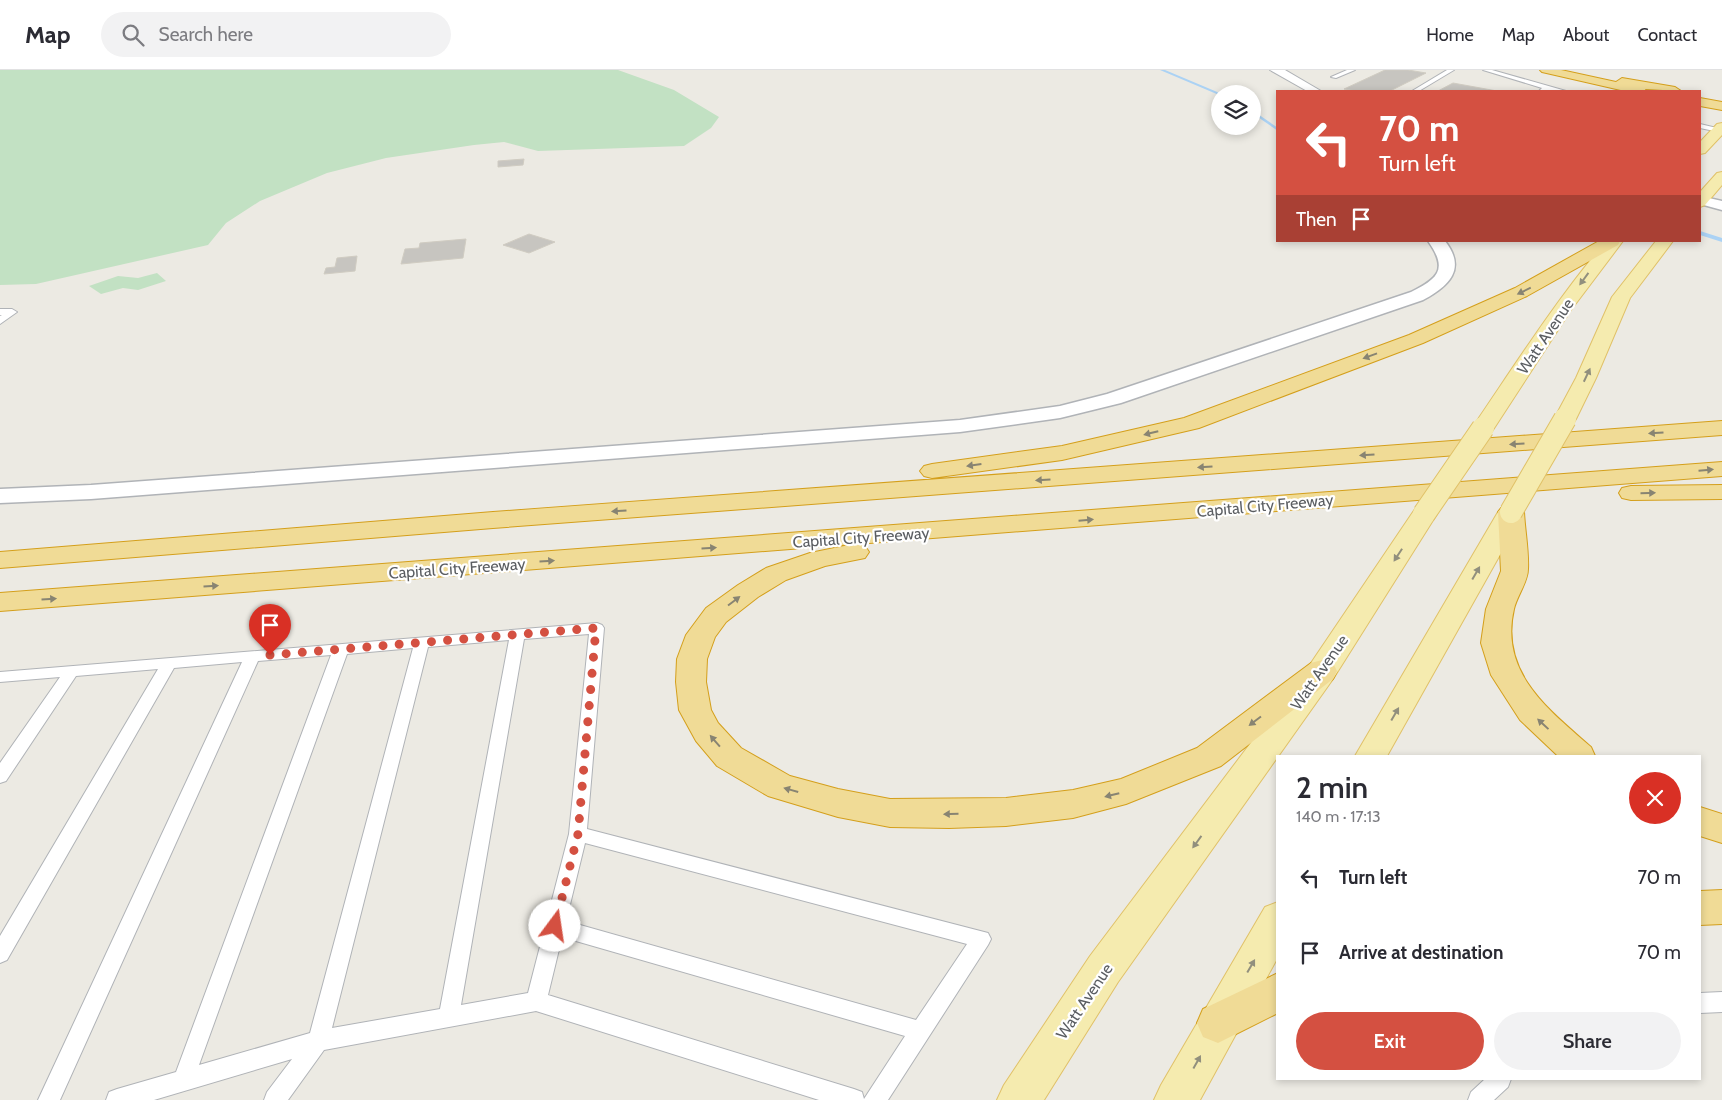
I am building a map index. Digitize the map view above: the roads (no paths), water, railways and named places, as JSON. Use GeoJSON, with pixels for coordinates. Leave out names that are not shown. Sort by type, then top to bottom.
{"type":"FeatureCollection","features":[{"type":"Feature","properties":{"kind":"highway"},"geometry":{"type":"LineString","coordinates":[[1546,70],[1636,90]]}},
{"type":"Feature","properties":{"kind":"highway"},"geometry":{"type":"LineString","coordinates":[[1582,70],[1609,79],[1670,90]]}},
{"type":"Feature","properties":{"kind":"highway"},"geometry":{"type":"LineString","coordinates":[[1701,95],[1722,99]]}},
{"type":"Feature","properties":{"kind":"highway"},"geometry":{"type":"LineString","coordinates":[[1701,102],[1722,106]]}},
{"type":"Feature","properties":{"kind":"highway"},"geometry":{"type":"LineString","coordinates":[[650,509],[1062,453],[1191,423],[1416,339],[1521,292],[1612,242]]}},
{"type":"Feature","properties":{"kind":"highway"},"geometry":{"type":"LineString","coordinates":[[0,560],[1722,428]]}},
{"type":"Feature","properties":{"kind":"highway","name":"Capital City Freeway"},"geometry":{"type":"LineString","coordinates":[[0,602],[968,529],[1722,469]]}},
{"type":"Feature","properties":{"kind":"highway"},"geometry":{"type":"LineString","coordinates":[[1396,495],[1722,492]]}},
{"type":"Feature","properties":{"kind":"highway"},"geometry":{"type":"LineString","coordinates":[[1511,512],[1515,570],[1500,609],[1496,643],[1506,675],[1531,712],[1579,755]]}},
{"type":"Feature","properties":{"kind":"highway"},"geometry":{"type":"LineString","coordinates":[[968,529],[819,559],[776,574],[748,591],[716,615],[701,636],[692,659],[691,682],[695,710],[707,732],[729,757],[780,787],[838,803],[890,813],[949,814],[1006,812],[1072,804],[1126,791],[1208,757],[1322,671]]}},
{"type":"Feature","properties":{"kind":"highway"},"geometry":{"type":"LineString","coordinates":[[1701,820],[1722,829]]}},
{"type":"Feature","properties":{"kind":"highway"},"geometry":{"type":"LineString","coordinates":[[1701,908],[1722,907]]}},
{"type":"Feature","properties":{"kind":"highway"},"geometry":{"type":"LineString","coordinates":[[1218,1024],[1276,993]]}},
{"type":"Feature","properties":{"kind":"main road"},"geometry":{"type":"LineString","coordinates":[[1701,149],[1720,128]]}},
{"type":"Feature","properties":{"kind":"main road"},"geometry":{"type":"LineString","coordinates":[[1701,200],[1720,180]]}},
{"type":"Feature","properties":{"kind":"main road","name":"Watt Avenue"},"geometry":{"type":"LineString","coordinates":[[1019,1100],[1104,969],[1322,671],[1424,514],[1576,290],[1613,242]]}},
{"type":"Feature","properties":{"kind":"main road"},"geometry":{"type":"LineString","coordinates":[[1372,755],[1565,419],[1586,378],[1621,297],[1664,243]]}},
{"type":"Feature","properties":{"kind":"main road"},"geometry":{"type":"LineString","coordinates":[[1176,1100],[1276,922]]}},
{"type":"Feature","properties":{"kind":"street"},"geometry":{"type":"LineString","coordinates":[[1276,70],[1313,90]]}},
{"type":"Feature","properties":{"kind":"street"},"geometry":{"type":"LineString","coordinates":[[1701,201],[1722,206]]}},
{"type":"Feature","properties":{"kind":"street"},"geometry":{"type":"LineString","coordinates":[[0,496],[91,492],[960,426],[1060,412],[1139,392],[1417,296],[1436,286],[1446,275],[1448,264],[1446,255],[1437,242]]}},
{"type":"Feature","properties":{"kind":"lane"},"geometry":{"type":"LineString","coordinates":[[1334,77],[1352,70]]}},
{"type":"Feature","properties":{"kind":"lane"},"geometry":{"type":"LineString","coordinates":[[1416,90],[1451,70]]}},
{"type":"Feature","properties":{"kind":"lane"},"geometry":{"type":"LineString","coordinates":[[1486,70],[1545,90]]}},
{"type":"Feature","properties":{"kind":"lane"},"geometry":{"type":"LineString","coordinates":[[1701,126],[1720,128]]}},
{"type":"Feature","properties":{"kind":"lane"},"geometry":{"type":"LineString","coordinates":[[0,312],[12,312],[0,321]]}},
{"type":"Feature","properties":{"kind":"lane"},"geometry":{"type":"LineString","coordinates":[[0,677],[596,628],[578,834],[536,1001]]}},
{"type":"Feature","properties":{"kind":"lane"},"geometry":{"type":"LineString","coordinates":[[449,1017],[517,635]]}},
{"type":"Feature","properties":{"kind":"lane"},"geometry":{"type":"LineString","coordinates":[[275,1100],[318,1041],[422,643]]}},
{"type":"Feature","properties":{"kind":"lane"},"geometry":{"type":"LineString","coordinates":[[183,1081],[341,649]]}},
{"type":"Feature","properties":{"kind":"lane"},"geometry":{"type":"LineString","coordinates":[[49,1100],[252,657]]}},
{"type":"Feature","properties":{"kind":"lane"},"geometry":{"type":"LineString","coordinates":[[0,954],[169,663]]}},
{"type":"Feature","properties":{"kind":"lane"},"geometry":{"type":"LineString","coordinates":[[0,776],[72,671]]}},
{"type":"Feature","properties":{"kind":"lane"},"geometry":{"type":"LineString","coordinates":[[578,834],[981,939],[875,1100]]}},
{"type":"Feature","properties":{"kind":"lane"},"geometry":{"type":"LineString","coordinates":[[555,926],[921,1031]]}},
{"type":"Feature","properties":{"kind":"lane"},"geometry":{"type":"LineString","coordinates":[[118,1100],[318,1041],[536,1001],[854,1100]]}},
{"type":"Feature","properties":{"kind":"lane"},"geometry":{"type":"LineString","coordinates":[[1701,1003],[1722,1002]]}},
{"type":"Feature","properties":{"kind":"lane"},"geometry":{"type":"LineString","coordinates":[[1479,1100],[1499,1080]]}},
{"type":"Feature","properties":{"kind":"waterway"},"geometry":{"type":"LineString","coordinates":[[1162,70],[1211,90]]}},
{"type":"Feature","properties":{"kind":"waterway"},"geometry":{"type":"LineString","coordinates":[[1261,118],[1276,129]]}},
{"type":"Feature","properties":{"kind":"waterway"},"geometry":{"type":"LineString","coordinates":[[1701,233],[1722,240]]}}]}
